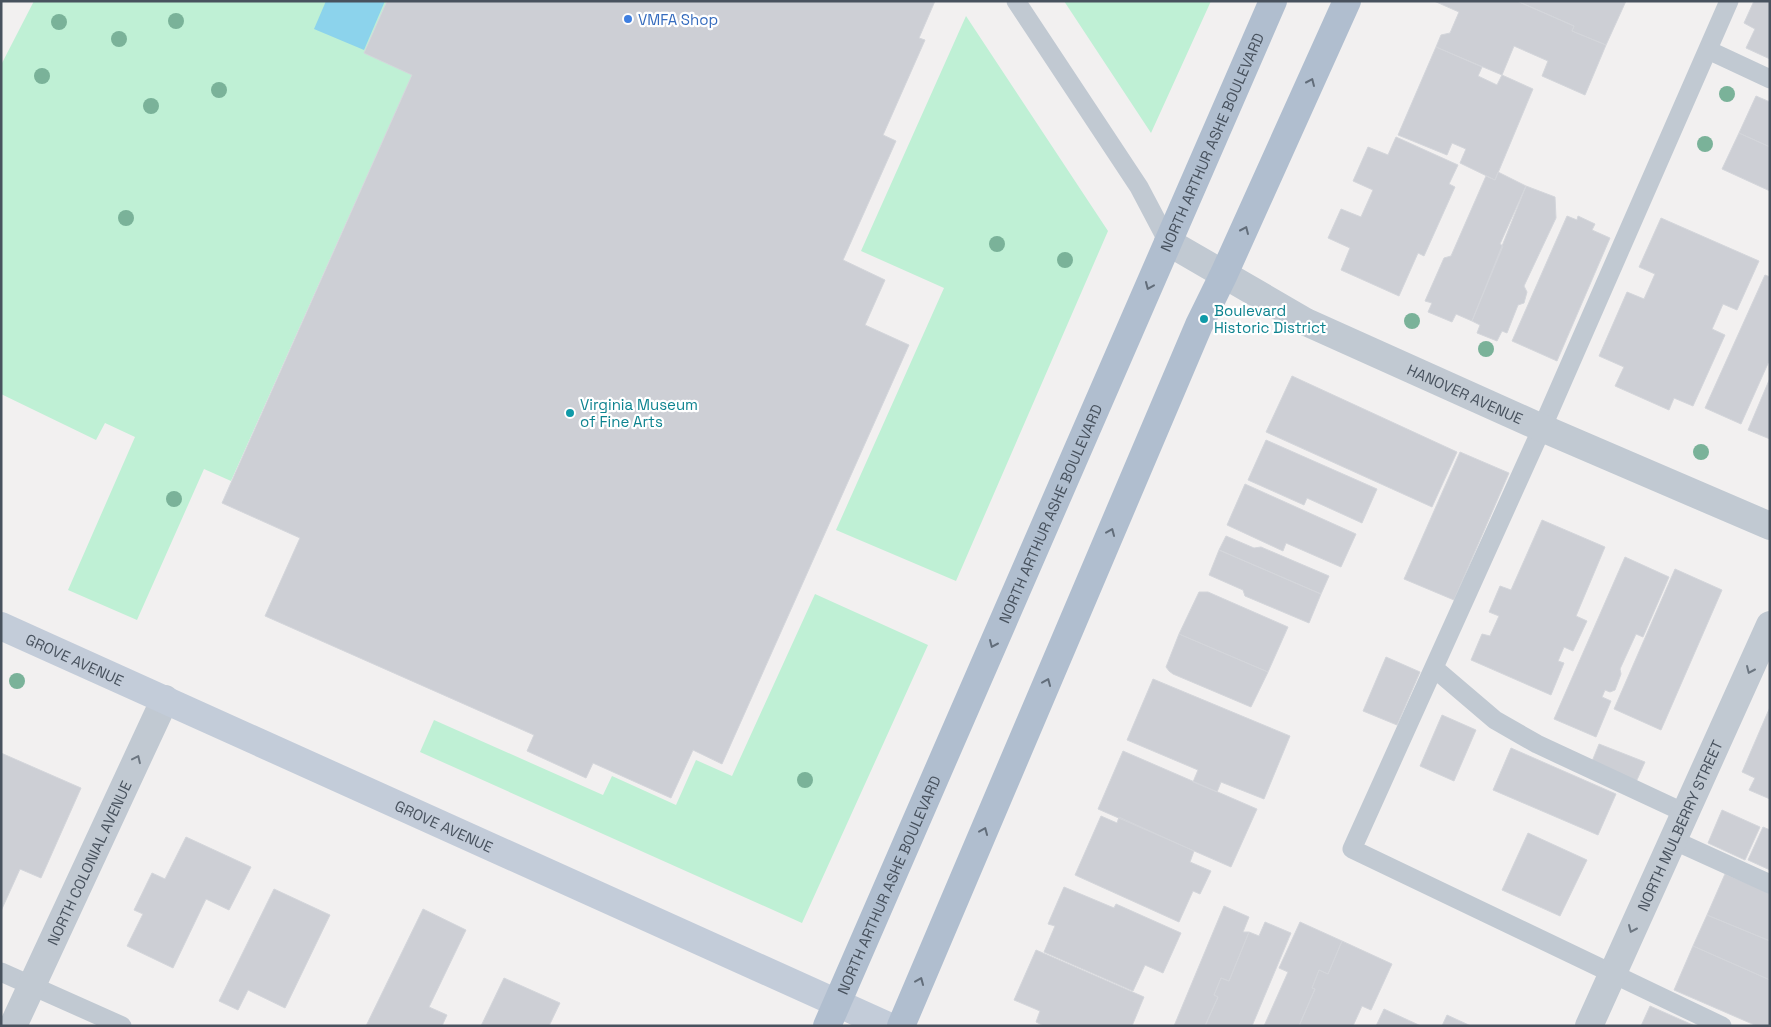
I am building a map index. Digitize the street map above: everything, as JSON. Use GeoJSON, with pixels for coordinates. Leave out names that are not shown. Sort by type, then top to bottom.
{"type":"FeatureCollection","features":[{"type":"Feature","properties":{"kind":"main road","name":"NORTH ARTHUR ASHE BOULEVARD"},"geometry":{"type":"LineString","coordinates":[[832,1014],[1274,1]]}},
{"type":"Feature","properties":{"kind":"main road"},"geometry":{"type":"LineString","coordinates":[[901,1026],[1199,325],[1224,274],[1347,1]]}},
{"type":"Feature","properties":{"kind":"main road","name":"GROVE AVENUE"},"geometry":{"type":"LineString","coordinates":[[1,626],[165,699],[832,1014],[888,1026]]}},
{"type":"Feature","properties":{"kind":"street","name":"HANOVER AVENUE"},"geometry":{"type":"LineString","coordinates":[[1168,242],[1306,322],[1542,428],[1770,526]]}},
{"type":"Feature","properties":{"kind":"street","name":"NORTH MULBERRY STREET"},"geometry":{"type":"LineString","coordinates":[[1589,1026],[1770,625]]}},
{"type":"Feature","properties":{"kind":"street","name":"NORTH COLONIAL AVENUE"},"geometry":{"type":"LineString","coordinates":[[13,1026],[165,699]]}},
{"type":"Feature","properties":{"kind":"lane"},"geometry":{"type":"LineString","coordinates":[[1016,1],[1139,187],[1168,242]]}},
{"type":"Feature","properties":{"kind":"lane"},"geometry":{"type":"LineString","coordinates":[[1722,1026],[1352,849],[1542,428],[1729,1]]}},
{"type":"Feature","properties":{"kind":"lane"},"geometry":{"type":"LineString","coordinates":[[1708,50],[1770,78]]}},
{"type":"Feature","properties":{"kind":"lane"},"geometry":{"type":"LineString","coordinates":[[1434,668],[1495,720],[1538,744],[1685,813]]}},
{"type":"Feature","properties":{"kind":"lane"},"geometry":{"type":"LineString","coordinates":[[1673,840],[1770,884]]}},
{"type":"Feature","properties":{"kind":"lane"},"geometry":{"type":"LineString","coordinates":[[1,972],[122,1026]]}},
{"type":"Feature","properties":{"kind":"green space"},"geometry":{"type":"Polygon","coordinates":[[[34,1],[387,1],[412,75],[231,481],[204,469],[137,620],[68,590],[135,437],[105,423],[96,440],[1,394],[1,65],[34,1]]]}},
{"type":"Feature","properties":{"kind":"green space"},"geometry":{"type":"Polygon","coordinates":[[[1064,1],[1211,1],[1151,133],[1064,1]]]}},
{"type":"Feature","properties":{"kind":"green space"},"geometry":{"type":"Polygon","coordinates":[[[966,16],[1108,231],[956,581],[836,530],[944,288],[861,251],[966,16]]]}},
{"type":"Feature","properties":{"kind":"green space"},"geometry":{"type":"Polygon","coordinates":[[[815,594],[928,645],[802,923],[420,752],[434,720],[603,795],[612,776],[676,805],[696,760],[732,776],[815,594]]]}},
{"type":"Feature","properties":{"kind":"water"},"geometry":{"type":"Polygon","coordinates":[[[326,1],[385,1],[364,50],[314,29],[326,1]]]}},
{"type":"Feature","properties":{"kind":"building","name":"Virginia Museum of Fine Arts"},"geometry":{"type":"Polygon","coordinates":[[[387,1],[935,1],[919,38],[925,40],[883,135],[896,141],[843,260],[885,280],[865,325],[909,345],[722,764],[693,750],[671,798],[593,763],[586,778],[527,751],[534,735],[265,616],[300,538],[222,503],[412,75],[364,53],[387,1]]]}},
{"type":"Feature","properties":{"kind":"building"},"geometry":{"type":"Polygon","coordinates":[[[1434,1],[1517,1],[1574,26],[1572,31],[1606,45],[1585,95],[1542,76],[1548,61],[1514,46],[1502,75],[1436,47],[1441,35],[1450,33],[1459,12],[1434,1]]]}},
{"type":"Feature","properties":{"kind":"building"},"geometry":{"type":"Polygon","coordinates":[[[1517,1],[1626,1],[1606,45],[1572,31],[1574,26],[1517,1]]]}},
{"type":"Feature","properties":{"kind":"building"},"geometry":{"type":"Polygon","coordinates":[[[1754,1],[1770,1],[1770,59],[1746,48],[1755,29],[1744,23],[1754,1]]]}},
{"type":"Feature","properties":{"kind":"building"},"geometry":{"type":"Polygon","coordinates":[[[1436,47],[1482,67],[1478,76],[1497,85],[1502,75],[1533,89],[1495,180],[1460,163],[1466,149],[1452,143],[1447,155],[1398,135],[1436,47]]]}},
{"type":"Feature","properties":{"kind":"building"},"geometry":{"type":"Polygon","coordinates":[[[1756,96],[1770,102],[1770,147],[1739,133],[1756,96]]]}},
{"type":"Feature","properties":{"kind":"building"},"geometry":{"type":"Polygon","coordinates":[[[1739,133],[1770,147],[1770,191],[1722,169],[1739,133]]]}},
{"type":"Feature","properties":{"kind":"building"},"geometry":{"type":"Polygon","coordinates":[[[1396,137],[1458,165],[1449,184],[1455,187],[1424,256],[1418,253],[1399,296],[1341,270],[1350,248],[1328,238],[1341,209],[1361,217],[1373,190],[1353,181],[1368,147],[1388,155],[1396,137]]]}},
{"type":"Feature","properties":{"kind":"building"},"geometry":{"type":"Polygon","coordinates":[[[1498,172],[1526,186],[1500,244],[1503,246],[1472,321],[1456,314],[1452,322],[1428,312],[1432,303],[1425,301],[1444,258],[1451,256],[1486,176],[1495,180],[1498,172]]]}},
{"type":"Feature","properties":{"kind":"building"},"geometry":{"type":"Polygon","coordinates":[[[1526,186],[1555,197],[1556,218],[1524,286],[1527,292],[1524,303],[1518,305],[1507,333],[1502,331],[1497,341],[1477,333],[1480,325],[1472,321],[1526,186]]]}},
{"type":"Feature","properties":{"kind":"building"},"geometry":{"type":"Polygon","coordinates":[[[1567,216],[1577,220],[1578,216],[1595,224],[1592,230],[1610,238],[1557,361],[1512,341],[1567,216]]]}},
{"type":"Feature","properties":{"kind":"building"},"geometry":{"type":"Polygon","coordinates":[[[1661,218],[1759,261],[1737,310],[1723,304],[1712,329],[1725,335],[1693,406],[1674,398],[1669,410],[1615,386],[1624,367],[1599,356],[1627,292],[1644,299],[1655,274],[1639,267],[1661,218]]]}},
{"type":"Feature","properties":{"kind":"building"},"geometry":{"type":"Polygon","coordinates":[[[1765,275],[1770,277],[1770,359],[1741,424],[1705,408],[1765,275]]]}},
{"type":"Feature","properties":{"kind":"building"},"geometry":{"type":"Polygon","coordinates":[[[1292,376],[1457,452],[1432,507],[1266,432],[1292,376]]]}},
{"type":"Feature","properties":{"kind":"building"},"geometry":{"type":"Polygon","coordinates":[[[1770,378],[1770,439],[1748,430],[1770,378]]]}},
{"type":"Feature","properties":{"kind":"building"},"geometry":{"type":"Polygon","coordinates":[[[1266,440],[1377,489],[1362,523],[1307,498],[1304,505],[1248,480],[1266,440]]]}},
{"type":"Feature","properties":{"kind":"building"},"geometry":{"type":"Polygon","coordinates":[[[1460,452],[1509,473],[1454,600],[1404,579],[1460,452]]]}},
{"type":"Feature","properties":{"kind":"building"},"geometry":{"type":"Polygon","coordinates":[[[1245,484],[1356,534],[1341,567],[1286,543],[1283,551],[1227,525],[1245,484]]]}},
{"type":"Feature","properties":{"kind":"building"},"geometry":{"type":"Polygon","coordinates":[[[1542,520],[1605,547],[1576,616],[1587,621],[1573,651],[1564,647],[1558,661],[1564,663],[1551,695],[1471,660],[1482,634],[1490,636],[1499,616],[1489,612],[1500,586],[1511,590],[1542,520]]]}},
{"type":"Feature","properties":{"kind":"building"},"geometry":{"type":"Polygon","coordinates":[[[1226,536],[1254,548],[1261,547],[1329,576],[1321,594],[1219,550],[1226,536]]]}},
{"type":"Feature","properties":{"kind":"building"},"geometry":{"type":"Polygon","coordinates":[[[1219,550],[1321,594],[1309,623],[1245,596],[1243,590],[1209,575],[1219,550]]]}},
{"type":"Feature","properties":{"kind":"building"},"geometry":{"type":"Polygon","coordinates":[[[1625,557],[1669,577],[1643,637],[1636,634],[1620,669],[1621,674],[1615,690],[1610,692],[1605,690],[1602,697],[1611,701],[1596,737],[1554,719],[1625,557]]]}},
{"type":"Feature","properties":{"kind":"building"},"geometry":{"type":"Polygon","coordinates":[[[1675,569],[1722,590],[1661,730],[1614,709],[1675,569]]]}},
{"type":"Feature","properties":{"kind":"building"},"geometry":{"type":"Polygon","coordinates":[[[1199,592],[1208,592],[1288,627],[1268,672],[1179,634],[1199,592]]]}},
{"type":"Feature","properties":{"kind":"building"},"geometry":{"type":"Polygon","coordinates":[[[1179,634],[1268,672],[1251,707],[1169,671],[1166,667],[1179,634]]]}},
{"type":"Feature","properties":{"kind":"building"},"geometry":{"type":"Polygon","coordinates":[[[1386,657],[1420,672],[1397,725],[1363,711],[1386,657]]]}},
{"type":"Feature","properties":{"kind":"building"},"geometry":{"type":"Polygon","coordinates":[[[1153,679],[1290,736],[1264,799],[1221,782],[1217,792],[1193,782],[1198,770],[1127,740],[1153,679]]]}},
{"type":"Feature","properties":{"kind":"building"},"geometry":{"type":"Polygon","coordinates":[[[1770,707],[1770,799],[1749,790],[1755,778],[1742,772],[1770,707]]]}},
{"type":"Feature","properties":{"kind":"building"},"geometry":{"type":"Polygon","coordinates":[[[1442,715],[1476,730],[1454,781],[1420,766],[1442,715]]]}},
{"type":"Feature","properties":{"kind":"building"},"geometry":{"type":"Polygon","coordinates":[[[1599,744],[1645,762],[1636,782],[1591,764],[1599,744]]]}},
{"type":"Feature","properties":{"kind":"building"},"geometry":{"type":"Polygon","coordinates":[[[1511,748],[1616,794],[1598,835],[1493,790],[1511,748]]]}},
{"type":"Feature","properties":{"kind":"building"},"geometry":{"type":"Polygon","coordinates":[[[1123,751],[1257,809],[1231,867],[1098,809],[1123,751]]]}},
{"type":"Feature","properties":{"kind":"building"},"geometry":{"type":"Polygon","coordinates":[[[1,753],[81,788],[41,878],[20,869],[1,911],[1,753]]]}},
{"type":"Feature","properties":{"kind":"building"},"geometry":{"type":"Polygon","coordinates":[[[1722,810],[1760,827],[1745,860],[1708,843],[1722,810]]]}},
{"type":"Feature","properties":{"kind":"building"},"geometry":{"type":"Polygon","coordinates":[[[1101,816],[1117,823],[1119,817],[1194,851],[1190,862],[1211,871],[1200,894],[1193,891],[1179,922],[1075,875],[1101,816]]]}},
{"type":"Feature","properties":{"kind":"building"},"geometry":{"type":"Polygon","coordinates":[[[1763,827],[1770,830],[1770,870],[1748,860],[1763,827]]]}},
{"type":"Feature","properties":{"kind":"building"},"geometry":{"type":"Polygon","coordinates":[[[1528,833],[1587,860],[1560,916],[1502,890],[1528,833]]]}},
{"type":"Feature","properties":{"kind":"building"},"geometry":{"type":"Polygon","coordinates":[[[186,837],[251,867],[229,910],[206,899],[173,968],[127,946],[143,914],[134,910],[152,873],[165,879],[186,837]]]}},
{"type":"Feature","properties":{"kind":"building"},"geometry":{"type":"Polygon","coordinates":[[[1725,874],[1770,893],[1770,941],[1707,915],[1725,874]]]}},
{"type":"Feature","properties":{"kind":"building"},"geometry":{"type":"Polygon","coordinates":[[[1064,887],[1114,908],[1116,904],[1181,933],[1163,973],[1145,965],[1133,991],[1044,952],[1055,926],[1048,924],[1064,887]]]}},
{"type":"Feature","properties":{"kind":"building"},"geometry":{"type":"Polygon","coordinates":[[[274,889],[330,915],[285,1008],[248,990],[238,1010],[219,1001],[274,889]]]}},
{"type":"Feature","properties":{"kind":"building"},"geometry":{"type":"Polygon","coordinates":[[[1224,906],[1249,917],[1243,932],[1249,932],[1229,981],[1221,978],[1214,995],[1218,997],[1205,1026],[1174,1026],[1224,906]]]}},
{"type":"Feature","properties":{"kind":"building"},"geometry":{"type":"Polygon","coordinates":[[[423,909],[466,930],[429,1007],[447,1015],[442,1026],[366,1026],[423,909]]]}},
{"type":"Feature","properties":{"kind":"building"},"geometry":{"type":"Polygon","coordinates":[[[1707,915],[1770,941],[1770,980],[1693,946],[1707,915]]]}},
{"type":"Feature","properties":{"kind":"building"},"geometry":{"type":"Polygon","coordinates":[[[1265,922],[1291,933],[1252,1026],[1205,1026],[1218,997],[1214,995],[1221,978],[1229,981],[1249,932],[1259,936],[1265,922]]]}},
{"type":"Feature","properties":{"kind":"building"},"geometry":{"type":"Polygon","coordinates":[[[1300,922],[1342,941],[1328,974],[1319,970],[1312,988],[1315,989],[1299,1026],[1264,1026],[1288,972],[1279,968],[1300,922]]]}},
{"type":"Feature","properties":{"kind":"building"},"geometry":{"type":"Polygon","coordinates":[[[1342,941],[1392,964],[1371,1010],[1362,1006],[1353,1026],[1299,1026],[1315,989],[1312,988],[1319,970],[1328,974],[1342,941]]]}},
{"type":"Feature","properties":{"kind":"building"},"geometry":{"type":"Polygon","coordinates":[[[1693,946],[1770,980],[1770,1026],[1757,1026],[1674,990],[1693,946]]]}},
{"type":"Feature","properties":{"kind":"building"},"geometry":{"type":"Polygon","coordinates":[[[1036,950],[1144,997],[1132,1026],[1044,1026],[1036,1022],[1040,1011],[1014,1000],[1036,950]]]}},
{"type":"Feature","properties":{"kind":"building"},"geometry":{"type":"Polygon","coordinates":[[[504,978],[560,1003],[549,1026],[481,1026],[504,978]]]}},
{"type":"Feature","properties":{"kind":"building"},"geometry":{"type":"Polygon","coordinates":[[[1650,1006],[1695,1026],[1641,1026],[1650,1006]]]}},
{"type":"Feature","properties":{"kind":"building"},"geometry":{"type":"Polygon","coordinates":[[[1384,1009],[1421,1026],[1376,1026],[1384,1009]]]}},
{"type":"Feature","properties":{"kind":"building"},"geometry":{"type":"Polygon","coordinates":[[[1447,1015],[1471,1026],[1442,1026],[1447,1015]]]}},
{"type":"Feature","properties":{"kind":"place","name":"VMFA Shop"},"geometry":{"type":"Point","coordinates":[628,19]}},
{"type":"Feature","properties":{"kind":"place","name":"Boulevard Historic District"},"geometry":{"type":"Point","coordinates":[1204,319]}},
{"type":"Feature","properties":{"kind":"place","name":"Virginia Museum of Fine Arts"},"geometry":{"type":"Point","coordinates":[570,413]}}]}
